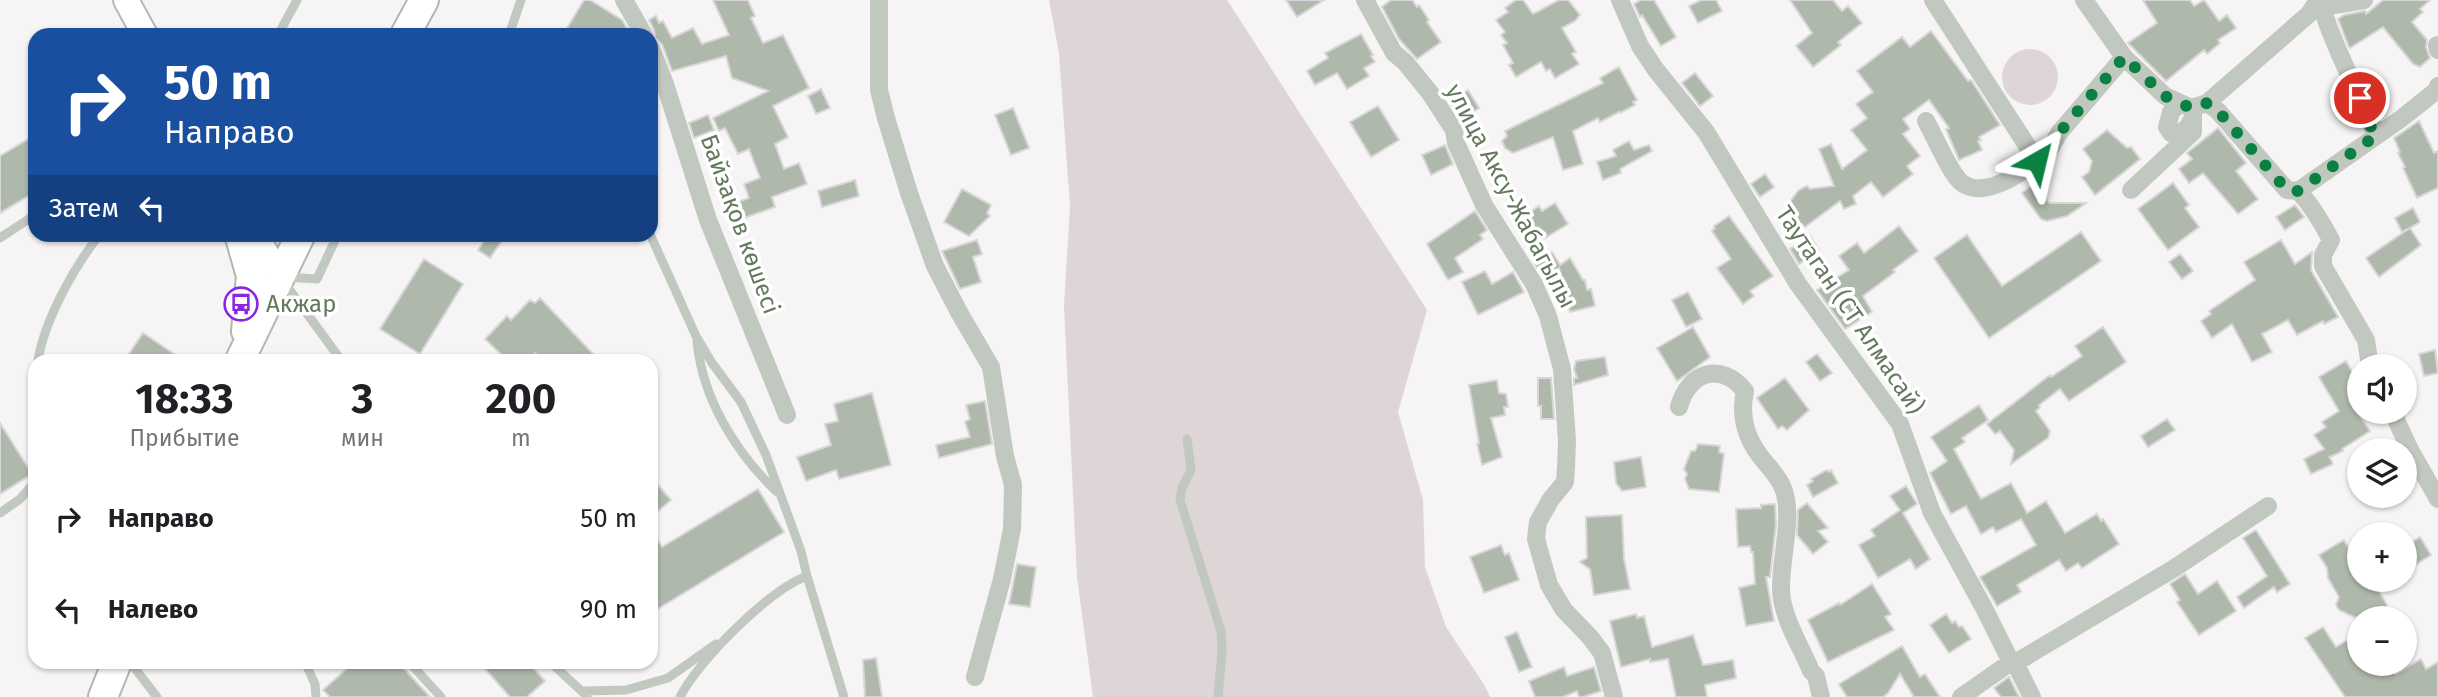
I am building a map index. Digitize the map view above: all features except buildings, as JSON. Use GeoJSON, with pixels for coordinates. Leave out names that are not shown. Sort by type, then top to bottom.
{"type":"FeatureCollection","features":[{"type":"Feature","properties":{"kind":"main road"},"geometry":{"type":"LineString","coordinates":[[126,0],[141,28]]}},
{"type":"Feature","properties":{"kind":"main road"},"geometry":{"type":"LineString","coordinates":[[409,28],[424,0]]}},
{"type":"Feature","properties":{"kind":"main road"},"geometry":{"type":"LineString","coordinates":[[241,242],[251,276],[242,354]]}},
{"type":"Feature","properties":{"kind":"main road"},"geometry":{"type":"LineString","coordinates":[[259,242],[280,277]]}},
{"type":"Feature","properties":{"kind":"main road"},"geometry":{"type":"LineString","coordinates":[[242,354],[297,242]]}},
{"type":"Feature","properties":{"kind":"main road"},"geometry":{"type":"LineString","coordinates":[[103,697],[114,669]]}},
{"type":"Feature","properties":{"kind":"street"},"geometry":{"type":"LineString","coordinates":[[624,0],[639,28]]}},
{"type":"Feature","properties":{"kind":"street"},"geometry":{"type":"LineString","coordinates":[[879,0],[880,90],[886,118],[935,266],[991,367],[1005,456],[1013,485],[1012,529],[1002,579],[975,677]]}},
{"type":"Feature","properties":{"kind":"street","name":"улица Аксу-Жабагылы"},"geometry":{"type":"LineString","coordinates":[[1365,0],[1394,53],[1405,62],[1430,93],[1454,130],[1456,143],[1484,205],[1530,276],[1548,316],[1562,369],[1566,467],[1565,482],[1538,522],[1536,539],[1549,585],[1563,610],[1602,653],[1614,697]]}},
{"type":"Feature","properties":{"kind":"street","name":"Таутаган (СТ Алмасай)"},"geometry":{"type":"LineString","coordinates":[[1620,0],[1640,46],[1706,132],[1798,284],[1900,424],[1933,513],[2032,697]]}},
{"type":"Feature","properties":{"kind":"street"},"geometry":{"type":"LineString","coordinates":[[1933,0],[2037,161]]}},
{"type":"Feature","properties":{"kind":"street"},"geometry":{"type":"LineString","coordinates":[[2084,0],[2124,57],[2147,81],[2165,96],[2193,107],[2250,145],[2287,190],[2298,191],[2427,100],[2438,86]]}},
{"type":"Feature","properties":{"kind":"street"},"geometry":{"type":"LineString","coordinates":[[2161,162],[2171,112],[2193,107],[2309,14],[2320,2],[2364,0]]}},
{"type":"Feature","properties":{"kind":"street"},"geometry":{"type":"LineString","coordinates":[[2320,2],[2347,75],[2360,98],[2369,124],[2377,135]]}},
{"type":"Feature","properties":{"kind":"street"},"geometry":{"type":"LineString","coordinates":[[1926,121],[1949,165],[1962,183],[1977,187],[1995,186],[2020,173],[2049,151],[2059,133],[2124,57]]}},
{"type":"Feature","properties":{"kind":"street","name":"Байзақов көшесі"},"geometry":{"type":"LineString","coordinates":[[658,66],[708,220],[787,415]]}},
{"type":"Feature","properties":{"kind":"street"},"geometry":{"type":"LineString","coordinates":[[2131,190],[2193,132],[2193,107]]}},
{"type":"Feature","properties":{"kind":"street"},"geometry":{"type":"LineString","coordinates":[[2298,191],[2331,240],[2323,255],[2323,266],[2366,340],[2368,354]]}},
{"type":"Feature","properties":{"kind":"street"},"geometry":{"type":"LineString","coordinates":[[1679,407],[1684,393],[1699,376],[1727,376],[1738,382],[1745,391],[1743,419],[1749,438],[1755,450],[1776,475],[1785,496],[1781,593],[1785,612],[1811,671],[1816,676],[1821,697]]}},
{"type":"Feature","properties":{"kind":"street"},"geometry":{"type":"LineString","coordinates":[[2398,424],[2438,499]]}},
{"type":"Feature","properties":{"kind":"street"},"geometry":{"type":"LineString","coordinates":[[1961,697],[2013,663],[2173,569],[2268,506]]}},
{"type":"Feature","properties":{"kind":"lane"},"geometry":{"type":"LineString","coordinates":[[282,28],[297,0]]}},
{"type":"Feature","properties":{"kind":"lane"},"geometry":{"type":"LineString","coordinates":[[511,28],[521,0]]}},
{"type":"Feature","properties":{"kind":"lane"},"geometry":{"type":"LineString","coordinates":[[0,238],[28,220]]}},
{"type":"Feature","properties":{"kind":"lane"},"geometry":{"type":"LineString","coordinates":[[40,354],[52,318],[74,273],[95,242]]}},
{"type":"Feature","properties":{"kind":"lane"},"geometry":{"type":"LineString","coordinates":[[280,277],[317,279],[334,242]]}},
{"type":"Feature","properties":{"kind":"lane"},"geometry":{"type":"LineString","coordinates":[[654,242],[696,336],[712,363],[741,401],[766,455],[801,551],[844,697]]}},
{"type":"Feature","properties":{"kind":"lane"},"geometry":{"type":"LineString","coordinates":[[280,277],[337,354]]}},
{"type":"Feature","properties":{"kind":"lane"},"geometry":{"type":"LineString","coordinates":[[696,336],[699,365],[730,434],[747,460],[779,495]]}},
{"type":"Feature","properties":{"kind":"lane"},"geometry":{"type":"LineString","coordinates":[[1187,439],[1191,470],[1182,488],[1180,500],[1221,631],[1218,697]]}},
{"type":"Feature","properties":{"kind":"lane"},"geometry":{"type":"LineString","coordinates":[[0,513],[28,490]]}},
{"type":"Feature","properties":{"kind":"lane"},"geometry":{"type":"LineString","coordinates":[[558,669],[586,694],[626,690],[668,678],[734,631],[792,582],[807,576]]}},
{"type":"Feature","properties":{"kind":"lane"},"geometry":{"type":"LineString","coordinates":[[680,697],[702,664],[734,631]]}},
{"type":"Feature","properties":{"kind":"lane"},"geometry":{"type":"LineString","coordinates":[[135,669],[157,697]]}},
{"type":"Feature","properties":{"kind":"lane"},"geometry":{"type":"LineString","coordinates":[[308,669],[316,684],[316,697]]}},
{"type":"Feature","properties":{"kind":"lane"},"geometry":{"type":"LineString","coordinates":[[416,669],[442,697]]}},
{"type":"Feature","properties":{"kind":"shaded area"},"geometry":{"type":"Polygon","coordinates":[[[1049,0],[1227,0],[1427,310],[1398,412],[1423,500],[1425,567],[1446,627],[1490,697],[1093,697],[1077,577],[1064,306],[1070,206],[1059,53],[1049,0]]]}},
{"type":"Feature","properties":{"kind":"shaded area"},"geometry":{"type":"Polygon","coordinates":[[[2024,49],[2036,49],[2046,53],[2054,61],[2058,77],[2054,93],[2046,101],[2036,105],[2024,105],[2014,101],[2006,93],[2002,83],[2002,71],[2006,61],[2014,53],[2024,49]]]}},
{"type":"Feature","properties":{"kind":"place","name":"Акжар"},"geometry":{"type":"Point","coordinates":[241,304]}},
{"type":"Feature","properties":{"kind":"route"},"geometry":{"type":"LineString","coordinates":[[2037,161],[2049,151],[2059,133],[2124,57],[2165,96],[2191,108],[2207,103],[2218,111],[2287,190],[2298,191],[2377,135],[2369,124],[2360,98]]}}]}
